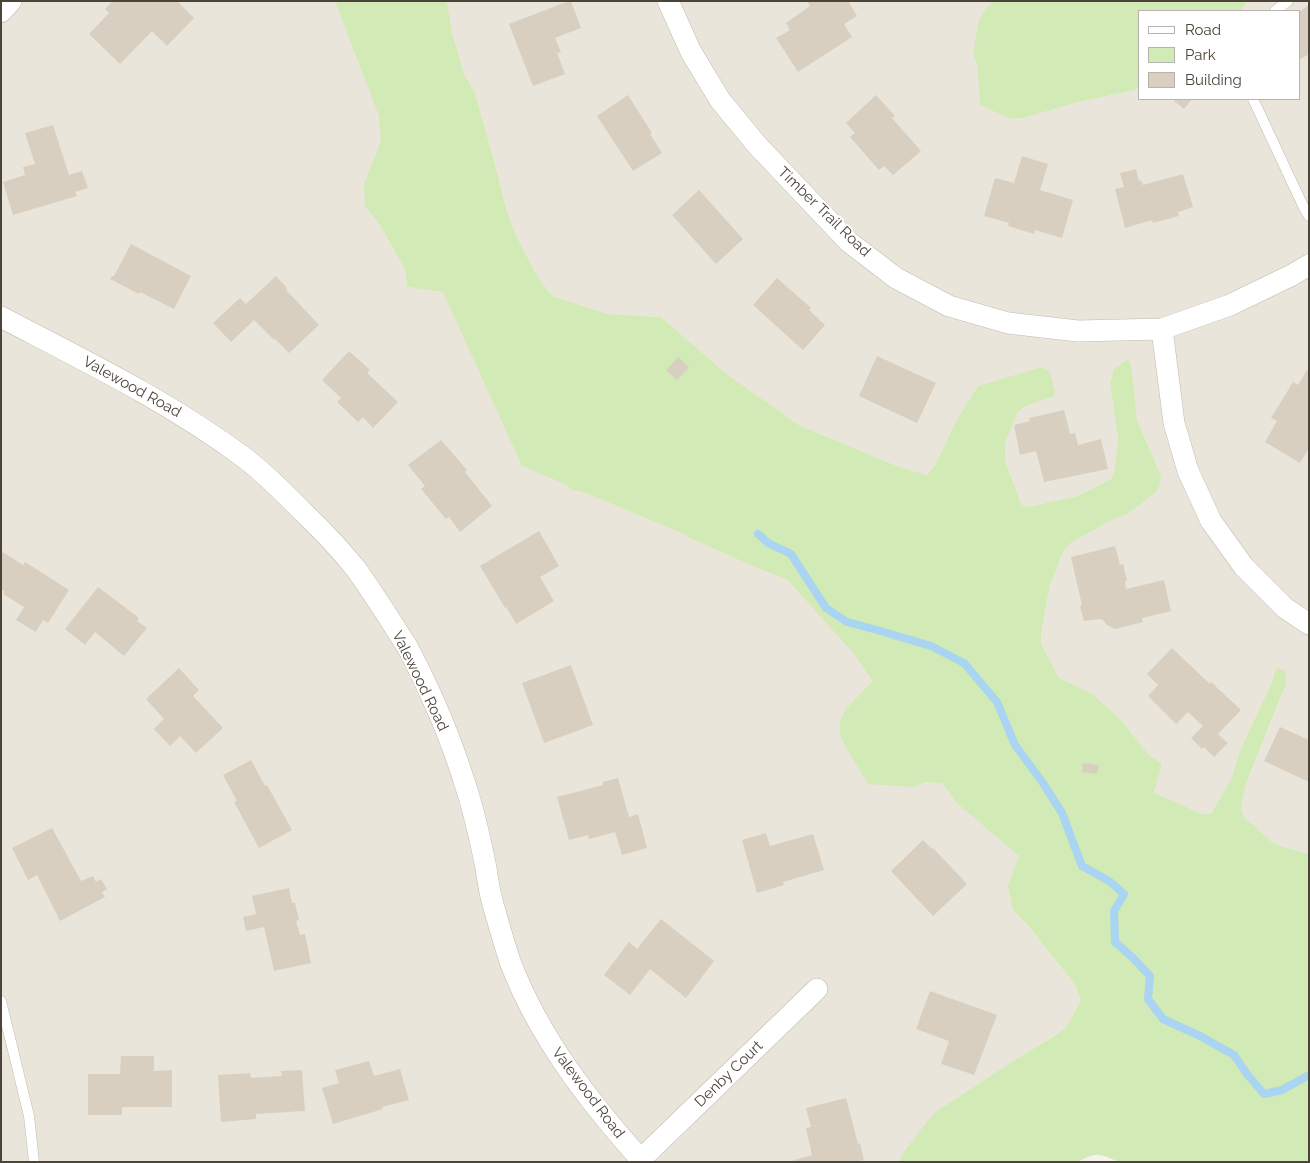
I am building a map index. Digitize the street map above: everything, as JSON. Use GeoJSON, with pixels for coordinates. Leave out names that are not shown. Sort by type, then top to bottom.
{"type":"FeatureCollection","features":[{"type":"Feature","properties":{"kind":"street"},"geometry":{"type":"LineString","coordinates":[[1,12],[11,1]]}},
{"type":"Feature","properties":{"kind":"street","name":"Timber Trail Road"},"geometry":{"type":"LineString","coordinates":[[668,1],[691,52],[720,100],[756,145],[850,242],[896,278],[949,306],[1008,323],[1078,331],[1162,329],[1230,306],[1292,275],[1309,264]]}},
{"type":"Feature","properties":{"kind":"street","name":"Valewood Road"},"geometry":{"type":"LineString","coordinates":[[1,317],[159,401],[226,445],[284,492],[357,570],[407,648],[449,738],[476,820],[494,908],[511,964],[528,1002],[550,1042],[577,1082],[641,1161]]}},
{"type":"Feature","properties":{"kind":"street"},"geometry":{"type":"LineString","coordinates":[[1162,329],[1174,423],[1188,471],[1211,521],[1244,567],[1285,608],[1309,624]]}},
{"type":"Feature","properties":{"kind":"street","name":"Denby Court"},"geometry":{"type":"LineString","coordinates":[[641,1161],[817,989]]}},
{"type":"Feature","properties":{"kind":"lane"},"geometry":{"type":"LineString","coordinates":[[1276,10],[1288,1]]}},
{"type":"Feature","properties":{"kind":"lane"},"geometry":{"type":"LineString","coordinates":[[1254,100],[1309,216]]}},
{"type":"Feature","properties":{"kind":"lane"},"geometry":{"type":"LineString","coordinates":[[1,1002],[29,1116],[34,1162]]}},
{"type":"Feature","properties":{"kind":"shaded area"},"geometry":{"type":"Polygon","coordinates":[[[1,1],[366,1],[393,110],[365,206],[380,225],[405,270],[407,287],[447,291],[559,478],[572,490],[606,497],[659,515],[687,537],[792,582],[873,653],[914,787],[926,782],[973,787],[1025,843],[1013,910],[1031,929],[1075,985],[1081,1000],[1066,1027],[1013,1061],[903,1153],[899,1162],[1,1162],[1,1]]]}},
{"type":"Feature","properties":{"kind":"shaded area"},"geometry":{"type":"Polygon","coordinates":[[[447,1],[994,1],[986,8],[973,54],[977,65],[980,104],[1011,119],[1024,118],[1075,103],[1138,89],[1138,100],[1300,100],[1300,10],[1242,10],[1247,1],[1309,1],[1309,854],[1272,842],[1242,816],[1241,806],[1247,781],[1282,695],[1275,670],[1272,682],[1241,748],[1231,779],[1211,814],[1202,814],[1155,793],[1155,784],[1162,764],[1149,755],[1122,721],[1093,694],[1059,678],[1041,643],[1050,585],[1063,552],[1071,543],[1111,520],[1126,515],[1161,476],[1137,420],[1132,369],[1129,359],[1114,368],[1110,383],[1118,439],[1114,473],[1111,479],[1078,496],[1027,507],[1021,504],[1005,460],[1005,443],[1018,412],[1028,405],[1053,397],[978,386],[957,419],[935,465],[927,475],[897,466],[799,425],[728,375],[661,317],[608,314],[552,296],[536,274],[516,235],[507,212],[475,93],[464,74],[452,32],[447,1]]]}},
{"type":"Feature","properties":{"kind":"green space"},"geometry":{"type":"Polygon","coordinates":[[[335,1],[447,1],[452,32],[464,74],[475,93],[507,212],[516,235],[536,274],[552,296],[608,314],[661,317],[728,375],[799,425],[897,466],[927,475],[935,465],[957,419],[978,386],[1042,367],[1050,372],[1055,392],[1053,397],[1028,405],[1018,412],[1005,443],[1005,460],[1021,504],[1027,507],[1078,496],[1111,479],[1114,473],[1118,439],[1110,383],[1114,368],[1129,359],[1132,369],[1137,420],[1161,476],[1159,487],[1157,491],[1126,515],[1111,520],[1071,543],[1063,552],[1050,585],[1041,643],[1059,678],[1093,694],[1122,721],[1149,755],[1162,764],[1155,793],[1202,814],[1211,814],[1231,779],[1241,748],[1272,682],[1275,670],[1278,668],[1285,671],[1286,684],[1247,781],[1241,806],[1243,816],[1272,842],[1309,854],[1309,1162],[1119,1162],[1107,1157],[1094,1155],[1078,1162],[899,1162],[903,1153],[933,1114],[1056,1035],[1066,1027],[1081,1000],[1075,985],[1031,929],[1013,910],[1008,886],[1019,856],[957,803],[943,784],[926,782],[914,787],[868,784],[845,746],[840,734],[840,722],[845,710],[873,681],[854,654],[789,581],[687,537],[684,534],[586,493],[572,490],[565,484],[522,466],[443,292],[407,287],[405,270],[380,225],[365,206],[364,184],[381,141],[379,116],[335,1]]]}},
{"type":"Feature","properties":{"kind":"green space"},"geometry":{"type":"Polygon","coordinates":[[[994,1],[1247,1],[1242,10],[1138,10],[1138,89],[1075,103],[1024,118],[1011,119],[980,105],[977,65],[973,54],[979,20],[986,8],[994,1]]]}},
{"type":"Feature","properties":{"kind":"building"},"geometry":{"type":"Polygon","coordinates":[[[113,1],[177,1],[194,18],[167,46],[152,31],[120,64],[89,34],[109,13],[105,9],[113,1]]]}},
{"type":"Feature","properties":{"kind":"building"},"geometry":{"type":"Polygon","coordinates":[[[571,1],[581,28],[555,38],[561,52],[557,53],[565,74],[533,86],[509,24],[571,1]]]}},
{"type":"Feature","properties":{"kind":"building"},"geometry":{"type":"Polygon","coordinates":[[[807,1],[848,1],[857,16],[844,24],[852,37],[798,72],[776,38],[790,30],[786,23],[810,6],[807,1]]]}},
{"type":"Feature","properties":{"kind":"building"},"geometry":{"type":"Polygon","coordinates":[[[1309,5],[1309,54],[1300,59],[1300,11],[1309,5]]]}},
{"type":"Feature","properties":{"kind":"building"},"geometry":{"type":"Polygon","coordinates":[[[628,95],[662,153],[633,171],[597,116],[628,95]]]}},
{"type":"Feature","properties":{"kind":"building"},"geometry":{"type":"Polygon","coordinates":[[[876,95],[895,116],[892,118],[921,151],[893,175],[884,166],[879,170],[850,137],[855,133],[846,123],[876,95]]]}},
{"type":"Feature","properties":{"kind":"building"},"geometry":{"type":"Polygon","coordinates":[[[1175,100],[1191,100],[1184,109],[1175,100]]]}},
{"type":"Feature","properties":{"kind":"building"},"geometry":{"type":"Polygon","coordinates":[[[53,125],[69,175],[82,171],[88,188],[75,192],[77,196],[13,215],[3,182],[25,175],[23,167],[35,164],[25,133],[53,125]]]}},
{"type":"Feature","properties":{"kind":"building"},"geometry":{"type":"Polygon","coordinates":[[[1022,156],[1048,164],[1040,190],[1073,200],[1062,238],[1035,230],[1034,234],[1008,226],[1009,223],[984,216],[995,178],[1014,183],[1022,156]]]}},
{"type":"Feature","properties":{"kind":"building"},"geometry":{"type":"Polygon","coordinates":[[[1136,169],[1139,181],[1141,180],[1143,185],[1183,174],[1193,207],[1178,212],[1179,216],[1153,223],[1152,220],[1125,228],[1115,189],[1124,187],[1120,173],[1136,169]]]}},
{"type":"Feature","properties":{"kind":"building"},"geometry":{"type":"Polygon","coordinates":[[[699,190],[743,239],[716,264],[672,215],[699,190]]]}},
{"type":"Feature","properties":{"kind":"building"},"geometry":{"type":"Polygon","coordinates":[[[131,244],[191,276],[174,309],[110,279],[114,276],[131,244]]]}},
{"type":"Feature","properties":{"kind":"building"},"geometry":{"type":"Polygon","coordinates":[[[276,276],[287,288],[286,290],[319,325],[289,353],[254,320],[231,342],[213,323],[240,298],[246,304],[276,276]]]}},
{"type":"Feature","properties":{"kind":"building"},"geometry":{"type":"Polygon","coordinates":[[[777,278],[811,308],[809,310],[825,325],[803,350],[753,305],[777,278]]]}},
{"type":"Feature","properties":{"kind":"building"},"geometry":{"type":"Polygon","coordinates":[[[349,351],[370,370],[367,373],[398,402],[373,428],[363,417],[358,422],[337,402],[341,398],[322,380],[349,351]]]}},
{"type":"Feature","properties":{"kind":"building"},"geometry":{"type":"Polygon","coordinates":[[[877,356],[936,383],[917,423],[859,396],[877,356]]]}},
{"type":"Feature","properties":{"kind":"building"},"geometry":{"type":"Polygon","coordinates":[[[678,357],[689,367],[677,380],[666,370],[678,357]]]}},
{"type":"Feature","properties":{"kind":"building"},"geometry":{"type":"Polygon","coordinates":[[[1307,370],[1309,371],[1309,448],[1300,463],[1265,442],[1277,421],[1271,418],[1293,382],[1298,385],[1307,370]]]}},
{"type":"Feature","properties":{"kind":"building"},"geometry":{"type":"Polygon","coordinates":[[[1064,410],[1070,434],[1075,433],[1078,445],[1101,439],[1108,469],[1044,482],[1036,451],[1020,455],[1014,425],[1030,421],[1029,418],[1064,410]]]}},
{"type":"Feature","properties":{"kind":"building"},"geometry":{"type":"Polygon","coordinates":[[[441,440],[467,470],[465,472],[492,506],[460,532],[449,517],[446,519],[421,489],[425,486],[408,465],[441,440]]]}},
{"type":"Feature","properties":{"kind":"building"},"geometry":{"type":"Polygon","coordinates":[[[539,531],[559,566],[540,577],[554,601],[516,624],[480,566],[539,531]]]}},
{"type":"Feature","properties":{"kind":"building"},"geometry":{"type":"Polygon","coordinates":[[[1115,546],[1120,565],[1123,564],[1127,580],[1125,581],[1126,589],[1164,580],[1171,611],[1142,618],[1143,622],[1115,629],[1107,625],[1102,619],[1084,621],[1071,557],[1115,546]]]}},
{"type":"Feature","properties":{"kind":"building"},"geometry":{"type":"Polygon","coordinates":[[[1,551],[23,565],[25,562],[69,590],[48,623],[43,620],[36,632],[16,620],[24,607],[3,594],[5,592],[1,589],[1,551]]]}},
{"type":"Feature","properties":{"kind":"building"},"geometry":{"type":"Polygon","coordinates":[[[98,587],[139,618],[137,621],[147,628],[124,656],[95,632],[85,645],[65,629],[98,587]]]}},
{"type":"Feature","properties":{"kind":"building"},"geometry":{"type":"Polygon","coordinates":[[[1172,648],[1241,710],[1218,734],[1228,743],[1214,757],[1191,738],[1203,726],[1188,712],[1176,724],[1148,696],[1158,685],[1147,674],[1172,648]]]}},
{"type":"Feature","properties":{"kind":"building"},"geometry":{"type":"Polygon","coordinates":[[[571,665],[593,725],[544,743],[522,683],[571,665]]]}},
{"type":"Feature","properties":{"kind":"building"},"geometry":{"type":"Polygon","coordinates":[[[179,668],[199,690],[193,696],[223,728],[196,753],[180,736],[170,746],[154,729],[164,719],[146,699],[179,668]]]}},
{"type":"Feature","properties":{"kind":"building"},"geometry":{"type":"Polygon","coordinates":[[[1280,727],[1309,740],[1309,782],[1264,761],[1280,727]]]}},
{"type":"Feature","properties":{"kind":"building"},"geometry":{"type":"Polygon","coordinates":[[[251,760],[292,830],[259,848],[234,802],[237,801],[223,775],[251,760]]]}},
{"type":"Feature","properties":{"kind":"building"},"geometry":{"type":"Polygon","coordinates":[[[1083,763],[1099,765],[1097,774],[1082,772],[1083,763]]]}},
{"type":"Feature","properties":{"kind":"building"},"geometry":{"type":"Polygon","coordinates":[[[618,778],[629,817],[638,814],[647,848],[622,855],[615,832],[589,839],[588,835],[569,840],[557,797],[603,785],[603,782],[618,778]]]}},
{"type":"Feature","properties":{"kind":"building"},"geometry":{"type":"Polygon","coordinates":[[[52,828],[81,881],[93,876],[96,882],[101,879],[107,889],[102,892],[105,897],[60,921],[37,875],[28,880],[12,848],[52,828]]]}},
{"type":"Feature","properties":{"kind":"building"},"geometry":{"type":"Polygon","coordinates":[[[766,833],[770,846],[813,834],[824,870],[783,882],[784,885],[757,893],[742,840],[766,833]]]}},
{"type":"Feature","properties":{"kind":"building"},"geometry":{"type":"Polygon","coordinates":[[[923,840],[967,884],[933,916],[891,871],[923,840]]]}},
{"type":"Feature","properties":{"kind":"building"},"geometry":{"type":"Polygon","coordinates":[[[289,888],[292,903],[295,903],[299,920],[296,921],[300,935],[305,934],[311,963],[274,971],[264,927],[246,931],[243,917],[256,914],[252,896],[289,888]]]}},
{"type":"Feature","properties":{"kind":"building"},"geometry":{"type":"Polygon","coordinates":[[[661,919],[714,961],[686,998],[650,969],[630,995],[604,975],[629,942],[637,949],[661,919]]]}},
{"type":"Feature","properties":{"kind":"building"},"geometry":{"type":"Polygon","coordinates":[[[930,991],[997,1015],[974,1075],[941,1064],[949,1041],[916,1029],[930,991]]]}},
{"type":"Feature","properties":{"kind":"building"},"geometry":{"type":"Polygon","coordinates":[[[121,1056],[154,1056],[154,1071],[172,1070],[172,1107],[122,1107],[122,1115],[88,1115],[88,1074],[120,1074],[121,1056]]]}},
{"type":"Feature","properties":{"kind":"building"},"geometry":{"type":"Polygon","coordinates":[[[369,1061],[374,1076],[400,1069],[409,1100],[333,1124],[322,1088],[339,1083],[335,1070],[369,1061]]]}},
{"type":"Feature","properties":{"kind":"building"},"geometry":{"type":"Polygon","coordinates":[[[302,1070],[305,1111],[256,1114],[256,1119],[221,1122],[218,1075],[250,1073],[251,1078],[282,1076],[281,1071],[302,1070]]]}},
{"type":"Feature","properties":{"kind":"building"},"geometry":{"type":"Polygon","coordinates":[[[846,1098],[864,1160],[856,1162],[788,1162],[812,1155],[806,1128],[811,1127],[806,1108],[846,1098]]]}},
{"type":"Feature","properties":{"kind":"waterway"},"geometry":{"type":"LineString","coordinates":[[758,534],[768,543],[791,554],[826,608],[847,622],[931,646],[964,663],[997,702],[1015,745],[1062,813],[1082,866],[1109,881],[1124,894],[1114,911],[1115,942],[1150,976],[1148,999],[1163,1019],[1200,1036],[1234,1055],[1264,1094],[1282,1090],[1309,1075]]}}]}
